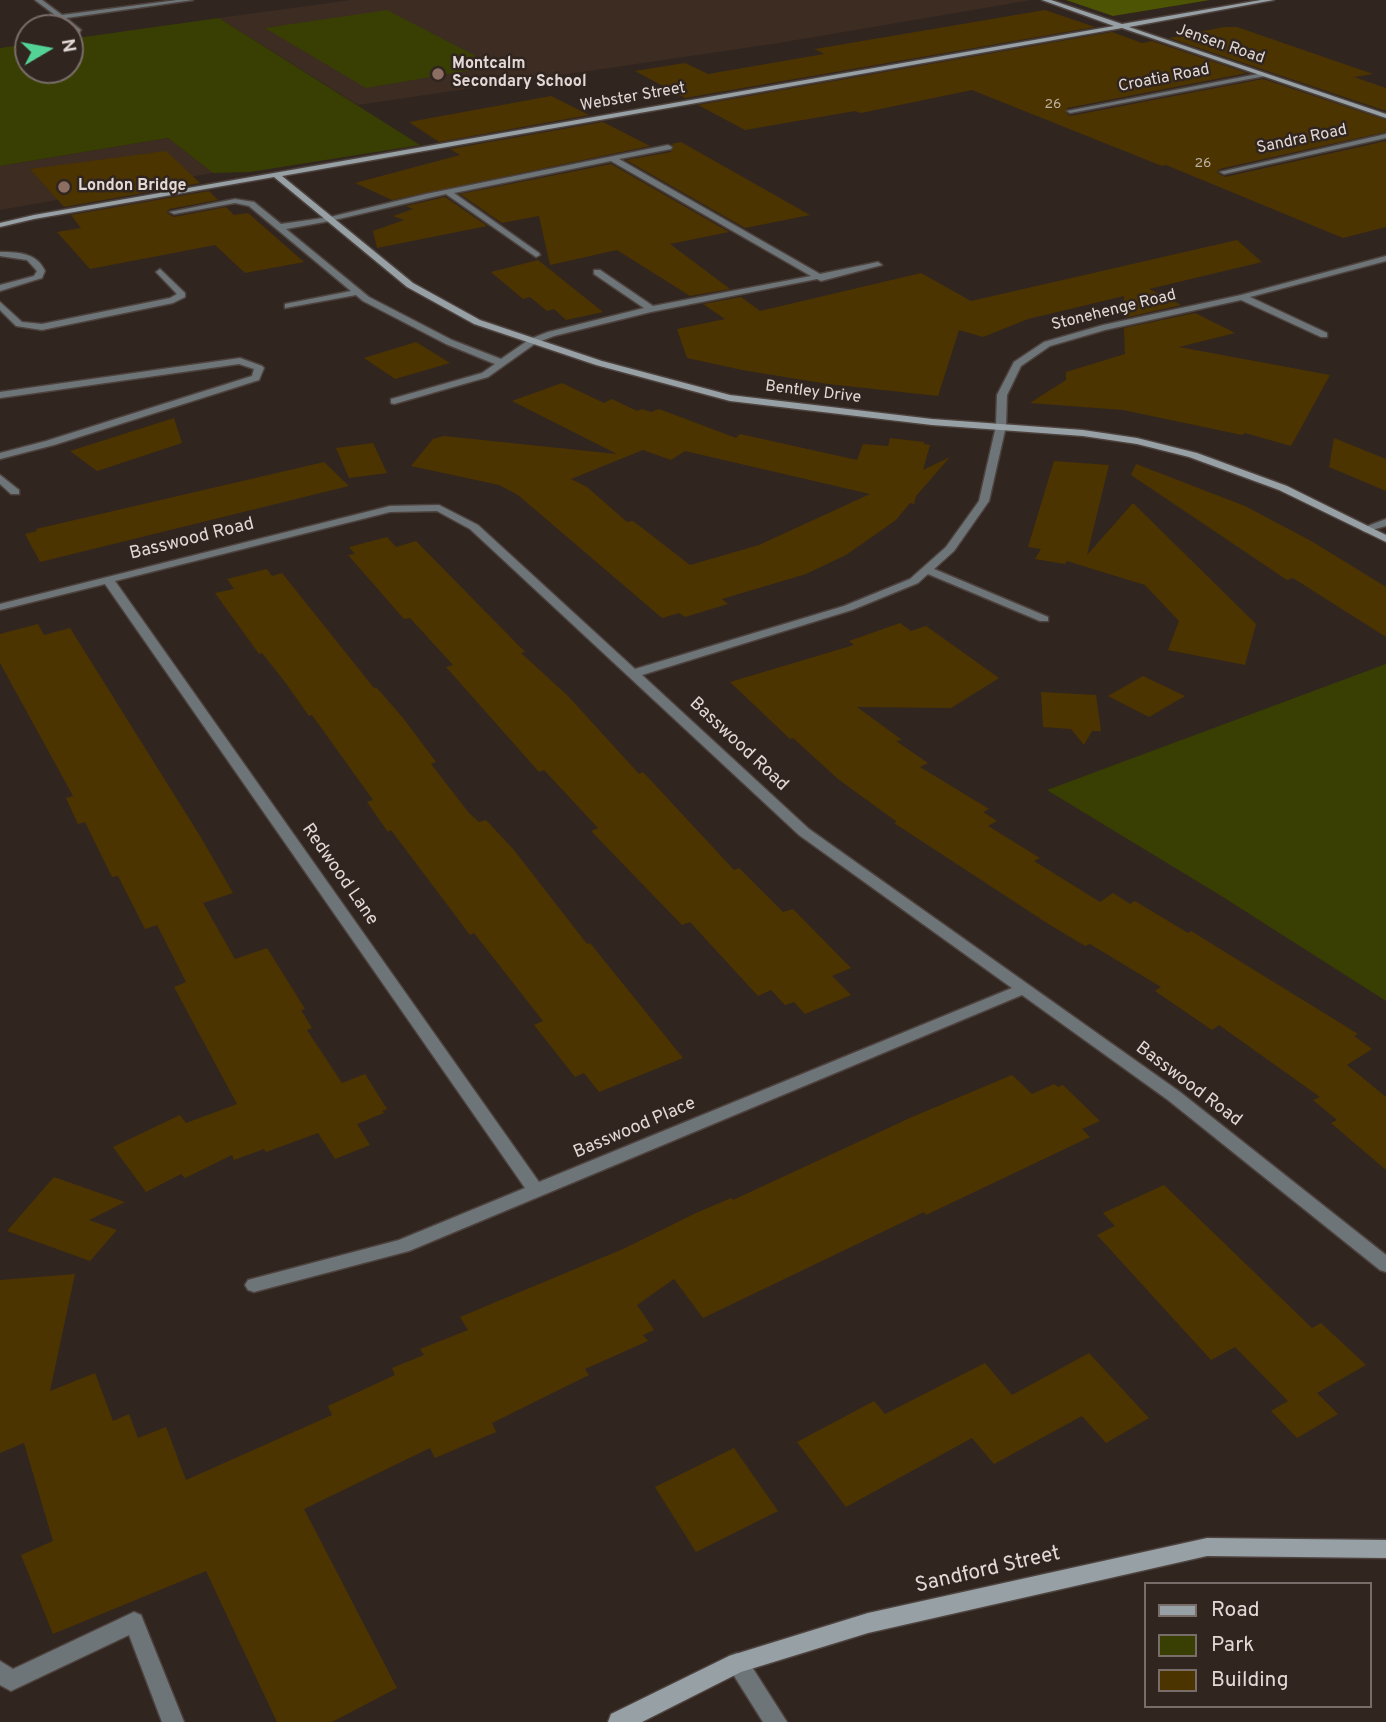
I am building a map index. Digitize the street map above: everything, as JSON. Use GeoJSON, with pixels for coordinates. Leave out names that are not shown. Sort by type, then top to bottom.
{"type":"FeatureCollection","features":[{"type":"Feature","properties":{"kind":"street"},"geometry":{"type":"LineString","coordinates":[[38,0],[58,14]]}},
{"type":"Feature","properties":{"kind":"street"},"geometry":{"type":"LineString","coordinates":[[84,14],[191,0]]}},
{"type":"Feature","properties":{"kind":"street","name":"Jensen Road"},"geometry":{"type":"LineString","coordinates":[[1045,0],[1386,116]]}},
{"type":"Feature","properties":{"kind":"street","name":"Webster Street"},"geometry":{"type":"LineString","coordinates":[[0,225],[34,216],[1270,0]]}},
{"type":"Feature","properties":{"kind":"street","name":"Croatia Road"},"geometry":{"type":"LineString","coordinates":[[1070,111],[1264,75]]}},
{"type":"Feature","properties":{"kind":"street","name":"Sandra Road"},"geometry":{"type":"LineString","coordinates":[[1224,172],[1386,136]]}},
{"type":"Feature","properties":{"kind":"street"},"geometry":{"type":"LineString","coordinates":[[280,227],[330,219],[668,147]]}},
{"type":"Feature","properties":{"kind":"street"},"geometry":{"type":"LineString","coordinates":[[611,158],[821,278]]}},
{"type":"Feature","properties":{"kind":"street","name":"Bentley Drive"},"geometry":{"type":"LineString","coordinates":[[276,175],[410,285],[477,322],[598,363],[730,398],[932,422],[1097,435],[1193,455],[1283,488],[1386,539]]}},
{"type":"Feature","properties":{"kind":"street"},"geometry":{"type":"LineString","coordinates":[[448,192],[536,255]]}},
{"type":"Feature","properties":{"kind":"street"},"geometry":{"type":"LineString","coordinates":[[174,212],[247,202],[357,292],[449,342],[502,363]]}},
{"type":"Feature","properties":{"kind":"street"},"geometry":{"type":"LineString","coordinates":[[0,254],[15,254],[33,260],[41,271],[38,278],[0,288]]}},
{"type":"Feature","properties":{"kind":"street","name":"Stonehenge Road"},"geometry":{"type":"LineString","coordinates":[[632,674],[848,608],[914,581],[950,549],[984,501],[1001,426],[1002,395],[1017,363],[1047,344],[1103,328],[1242,297],[1386,258]]}},
{"type":"Feature","properties":{"kind":"street"},"geometry":{"type":"LineString","coordinates":[[394,401],[485,375],[533,341],[551,334],[651,309],[878,265]]}},
{"type":"Feature","properties":{"kind":"street"},"geometry":{"type":"LineString","coordinates":[[0,305],[19,324],[42,327],[173,300],[182,295],[160,272]]}},
{"type":"Feature","properties":{"kind":"street"},"geometry":{"type":"LineString","coordinates":[[597,272],[651,309]]}},
{"type":"Feature","properties":{"kind":"street"},"geometry":{"type":"LineString","coordinates":[[288,306],[357,292]]}},
{"type":"Feature","properties":{"kind":"street"},"geometry":{"type":"LineString","coordinates":[[1242,297],[1324,335]]}},
{"type":"Feature","properties":{"kind":"street"},"geometry":{"type":"LineString","coordinates":[[0,395],[240,361],[259,368],[256,378],[50,443],[0,456]]}},
{"type":"Feature","properties":{"kind":"street"},"geometry":{"type":"LineString","coordinates":[[0,478],[15,492]]}},
{"type":"Feature","properties":{"kind":"street","name":"Basswood Road"},"geometry":{"type":"LineString","coordinates":[[0,607],[390,509],[439,508],[474,527],[804,832],[1174,1096],[1386,1265]]}},
{"type":"Feature","properties":{"kind":"street"},"geometry":{"type":"LineString","coordinates":[[1365,529],[1386,522]]}},
{"type":"Feature","properties":{"kind":"street"},"geometry":{"type":"LineString","coordinates":[[927,570],[1044,619]]}},
{"type":"Feature","properties":{"kind":"street","name":"Redwood Lane"},"geometry":{"type":"LineString","coordinates":[[109,581],[537,1191]]}},
{"type":"Feature","properties":{"kind":"street","name":"Basswood Place"},"geometry":{"type":"LineString","coordinates":[[254,1285],[403,1246],[1023,989]]}},
{"type":"Feature","properties":{"kind":"street","name":"Sandford Street"},"geometry":{"type":"LineString","coordinates":[[619,1722],[737,1663],[867,1623],[1207,1547],[1386,1549]]}},
{"type":"Feature","properties":{"kind":"street"},"geometry":{"type":"LineString","coordinates":[[0,1671],[11,1681],[134,1622],[173,1722]]}},
{"type":"Feature","properties":{"kind":"street"},"geometry":{"type":"LineString","coordinates":[[737,1663],[776,1722]]}},
{"type":"Feature","properties":{"kind":"shaded area","name":"Montcalm Secondary School"},"geometry":{"type":"Polygon","coordinates":[[[351,0],[1032,0],[779,43],[358,105],[219,18],[351,0]]]}},
{"type":"Feature","properties":{"kind":"shaded area","name":"London Bridge"},"geometry":{"type":"Polygon","coordinates":[[[168,138],[213,173],[0,210],[0,166],[168,138]]]}},
{"type":"Feature","properties":{"kind":"green space"},"geometry":{"type":"Polygon","coordinates":[[[1066,0],[1210,0],[1113,16],[1066,0]]]}},
{"type":"Feature","properties":{"kind":"green space"},"geometry":{"type":"Polygon","coordinates":[[[387,10],[495,66],[366,88],[265,28],[387,10]]]}},
{"type":"Feature","properties":{"kind":"green space"},"geometry":{"type":"Polygon","coordinates":[[[219,18],[420,145],[250,172],[213,173],[168,138],[0,166],[0,48],[14,46],[14,84],[84,84],[84,37],[219,18]]]}},
{"type":"Feature","properties":{"kind":"green space"},"geometry":{"type":"Polygon","coordinates":[[[1386,664],[1386,1001],[1223,897],[1047,790],[1386,664]]]}},
{"type":"Feature","properties":{"kind":"building"},"geometry":{"type":"Polygon","coordinates":[[[1045,10],[1095,27],[685,98],[635,71],[685,63],[708,74],[824,54],[815,49],[1045,10]]]}},
{"type":"Feature","properties":{"kind":"building"},"geometry":{"type":"Polygon","coordinates":[[[1237,27],[1373,74],[1354,77],[1386,88],[1386,111],[1169,38],[1237,27]]]}},
{"type":"Feature","properties":{"kind":"building"},"geometry":{"type":"Polygon","coordinates":[[[1112,32],[1142,43],[1152,41],[1247,73],[1067,108],[1066,113],[1070,116],[1263,79],[1386,120],[1386,132],[1219,169],[1217,173],[1225,177],[1386,141],[1386,227],[1343,238],[1166,165],[1162,166],[972,90],[861,113],[855,111],[745,130],[698,105],[1112,32]]]}},
{"type":"Feature","properties":{"kind":"building"},"geometry":{"type":"Polygon","coordinates":[[[551,96],[589,115],[439,142],[409,122],[551,96]]]}},
{"type":"Feature","properties":{"kind":"building"},"geometry":{"type":"Polygon","coordinates":[[[603,122],[650,146],[392,200],[355,183],[460,155],[450,149],[603,122]]]}},
{"type":"Feature","properties":{"kind":"building"},"geometry":{"type":"Polygon","coordinates":[[[681,142],[810,215],[745,228],[626,160],[671,152],[674,146],[671,144],[681,142]]]}},
{"type":"Feature","properties":{"kind":"building"},"geometry":{"type":"Polygon","coordinates":[[[166,151],[200,183],[64,207],[30,169],[166,151]]]}},
{"type":"Feature","properties":{"kind":"building"},"geometry":{"type":"Polygon","coordinates":[[[611,164],[729,232],[670,244],[730,289],[690,296],[617,250],[550,265],[539,216],[502,223],[460,194],[611,164]]]}},
{"type":"Feature","properties":{"kind":"building"},"geometry":{"type":"Polygon","coordinates":[[[209,191],[218,200],[169,209],[167,213],[174,217],[226,207],[234,215],[248,213],[304,262],[245,273],[215,245],[90,269],[57,232],[81,228],[71,215],[209,191]]]}},
{"type":"Feature","properties":{"kind":"building"},"geometry":{"type":"Polygon","coordinates":[[[445,197],[487,226],[377,248],[373,231],[404,220],[393,216],[413,209],[406,206],[445,197]]]}},
{"type":"Feature","properties":{"kind":"building"},"geometry":{"type":"Polygon","coordinates":[[[1237,240],[1262,262],[1149,289],[1181,305],[1124,318],[1124,296],[1028,319],[983,337],[959,330],[938,396],[828,384],[687,358],[677,329],[725,319],[703,304],[741,297],[760,311],[921,273],[971,301],[1237,240]]]}},
{"type":"Feature","properties":{"kind":"building"},"geometry":{"type":"Polygon","coordinates":[[[538,260],[603,312],[566,320],[554,309],[547,311],[530,297],[523,299],[491,272],[538,260]]]}},
{"type":"Feature","properties":{"kind":"building"},"geometry":{"type":"Polygon","coordinates":[[[1195,313],[1235,333],[1179,347],[1330,375],[1291,446],[1245,433],[1242,435],[1123,410],[1030,403],[1066,380],[1066,372],[1125,354],[1124,328],[1195,313]]]}},
{"type":"Feature","properties":{"kind":"building"},"geometry":{"type":"Polygon","coordinates":[[[416,342],[450,363],[395,379],[364,358],[416,342]]]}},
{"type":"Feature","properties":{"kind":"building"},"geometry":{"type":"Polygon","coordinates":[[[562,383],[604,403],[612,399],[637,411],[642,409],[651,412],[659,409],[736,438],[740,434],[857,460],[863,444],[888,446],[890,438],[924,442],[930,445],[923,470],[950,457],[916,496],[914,504],[910,503],[896,520],[846,555],[806,574],[722,599],[728,604],[685,617],[679,613],[662,618],[518,495],[499,485],[411,466],[433,439],[444,436],[617,454],[512,401],[562,383]],[[643,450],[571,479],[587,487],[627,522],[633,521],[690,565],[759,545],[870,494],[685,451],[671,460],[643,450]]]}},
{"type":"Feature","properties":{"kind":"building"},"geometry":{"type":"Polygon","coordinates":[[[174,418],[182,443],[97,471],[70,451],[174,418]]]}},
{"type":"Feature","properties":{"kind":"building"},"geometry":{"type":"Polygon","coordinates":[[[1334,438],[1386,459],[1386,491],[1329,467],[1334,438]]]}},
{"type":"Feature","properties":{"kind":"building"},"geometry":{"type":"Polygon","coordinates":[[[373,443],[387,473],[349,478],[336,448],[373,443]]]}},
{"type":"Feature","properties":{"kind":"building"},"geometry":{"type":"Polygon","coordinates":[[[1054,461],[1109,465],[1087,555],[1133,503],[1256,624],[1245,665],[1168,650],[1179,621],[1145,585],[1067,561],[1065,564],[1035,559],[1041,549],[1028,547],[1054,461]]]}},
{"type":"Feature","properties":{"kind":"building"},"geometry":{"type":"Polygon","coordinates":[[[324,462],[349,486],[40,562],[25,534],[37,531],[36,529],[324,462]]]}},
{"type":"Feature","properties":{"kind":"building"},"geometry":{"type":"Polygon","coordinates":[[[1136,464],[1245,506],[1313,542],[1386,587],[1386,637],[1293,578],[1287,580],[1131,475],[1136,464]]]}},
{"type":"Feature","properties":{"kind":"building"},"geometry":{"type":"Polygon","coordinates":[[[387,537],[396,547],[416,541],[525,652],[521,653],[568,696],[639,774],[643,772],[734,870],[739,868],[783,912],[793,909],[851,968],[832,976],[851,995],[805,1014],[794,1002],[785,1005],[771,990],[758,996],[690,922],[682,925],[591,831],[598,828],[544,770],[539,772],[446,667],[453,665],[410,618],[404,619],[348,555],[355,554],[349,547],[387,537]]]}},
{"type":"Feature","properties":{"kind":"building"},"geometry":{"type":"Polygon","coordinates":[[[267,569],[272,576],[282,573],[374,688],[377,688],[403,718],[436,762],[431,764],[469,813],[479,822],[486,820],[514,850],[587,944],[590,943],[683,1058],[599,1092],[584,1073],[575,1077],[534,1025],[543,1021],[474,933],[470,935],[391,830],[388,832],[367,802],[373,800],[312,715],[309,716],[262,653],[259,654],[215,593],[234,589],[227,579],[267,569]]]}},
{"type":"Feature","properties":{"kind":"building"},"geometry":{"type":"Polygon","coordinates":[[[900,623],[911,631],[926,626],[999,678],[951,708],[857,707],[902,740],[896,741],[928,763],[920,767],[989,809],[983,812],[997,821],[988,826],[1040,858],[1034,861],[1100,902],[1113,893],[1130,904],[1135,901],[1188,933],[1191,931],[1358,1034],[1354,1036],[1372,1049],[1347,1065],[1386,1097],[1386,1170],[1331,1123],[1337,1120],[1313,1100],[1320,1097],[1219,1025],[1212,1030],[1155,991],[1161,987],[1090,944],[1085,946],[1047,923],[894,823],[897,822],[838,779],[793,738],[790,739],[730,682],[854,645],[849,641],[900,623]]]}},
{"type":"Feature","properties":{"kind":"building"},"geometry":{"type":"Polygon","coordinates":[[[38,624],[44,635],[70,628],[200,836],[233,893],[203,903],[235,959],[267,948],[305,1009],[301,1010],[312,1028],[307,1030],[342,1083],[365,1074],[387,1109],[382,1111],[384,1113],[357,1124],[370,1145],[335,1159],[318,1133],[266,1152],[264,1149],[234,1160],[232,1155],[185,1178],[181,1174],[146,1192],[113,1147],[180,1115],[186,1123],[237,1104],[174,987],[186,982],[157,925],[145,929],[118,876],[112,877],[85,822],[78,824],[66,798],[73,796],[0,663],[0,634],[38,624]]]}},
{"type":"Feature","properties":{"kind":"building"},"geometry":{"type":"Polygon","coordinates":[[[1143,676],[1185,696],[1149,717],[1108,696],[1143,676]]]}},
{"type":"Feature","properties":{"kind":"building"},"geometry":{"type":"Polygon","coordinates":[[[1041,692],[1096,695],[1101,731],[1092,731],[1084,745],[1071,729],[1043,727],[1041,692]]]}},
{"type":"Feature","properties":{"kind":"building"},"geometry":{"type":"Polygon","coordinates":[[[1012,1075],[1032,1094],[1054,1084],[1058,1087],[1063,1085],[1100,1121],[1082,1129],[1090,1137],[926,1215],[924,1212],[703,1318],[674,1279],[637,1305],[654,1330],[643,1335],[648,1341],[585,1369],[589,1375],[492,1423],[496,1432],[435,1458],[430,1448],[304,1509],[397,1688],[332,1722],[277,1722],[206,1571],[53,1634],[21,1555],[53,1541],[24,1443],[0,1453],[0,1280],[75,1274],[50,1391],[95,1373],[113,1421],[129,1414],[138,1438],[166,1427],[186,1480],[332,1415],[328,1406],[395,1375],[392,1368],[424,1355],[420,1349],[468,1330],[460,1317],[623,1249],[696,1213],[731,1198],[733,1200],[912,1117],[1012,1075]]]}},
{"type":"Feature","properties":{"kind":"building"},"geometry":{"type":"Polygon","coordinates":[[[54,1177],[125,1202],[89,1220],[117,1230],[90,1261],[7,1231],[54,1177]]]}},
{"type":"Feature","properties":{"kind":"building"},"geometry":{"type":"Polygon","coordinates":[[[1164,1185],[1312,1328],[1321,1323],[1366,1365],[1317,1393],[1338,1414],[1297,1438],[1271,1411],[1288,1401],[1235,1347],[1211,1360],[1097,1235],[1115,1226],[1103,1213],[1164,1185]]]}},
{"type":"Feature","properties":{"kind":"building"},"geometry":{"type":"Polygon","coordinates":[[[1089,1353],[1149,1418],[1106,1443],[1082,1416],[994,1464],[972,1438],[846,1507],[797,1442],[874,1401],[885,1414],[985,1363],[1012,1395],[1089,1353]]]}},
{"type":"Feature","properties":{"kind":"building"},"geometry":{"type":"Polygon","coordinates":[[[734,1448],[778,1511],[696,1552],[655,1487],[734,1448]]]}},
{"type":"Feature","properties":{"kind":"place","name":"Montcalm Secondary School"},"geometry":{"type":"Point","coordinates":[438,74]}},
{"type":"Feature","properties":{"kind":"place","name":"London Bridge"},"geometry":{"type":"Point","coordinates":[64,187]}}]}
